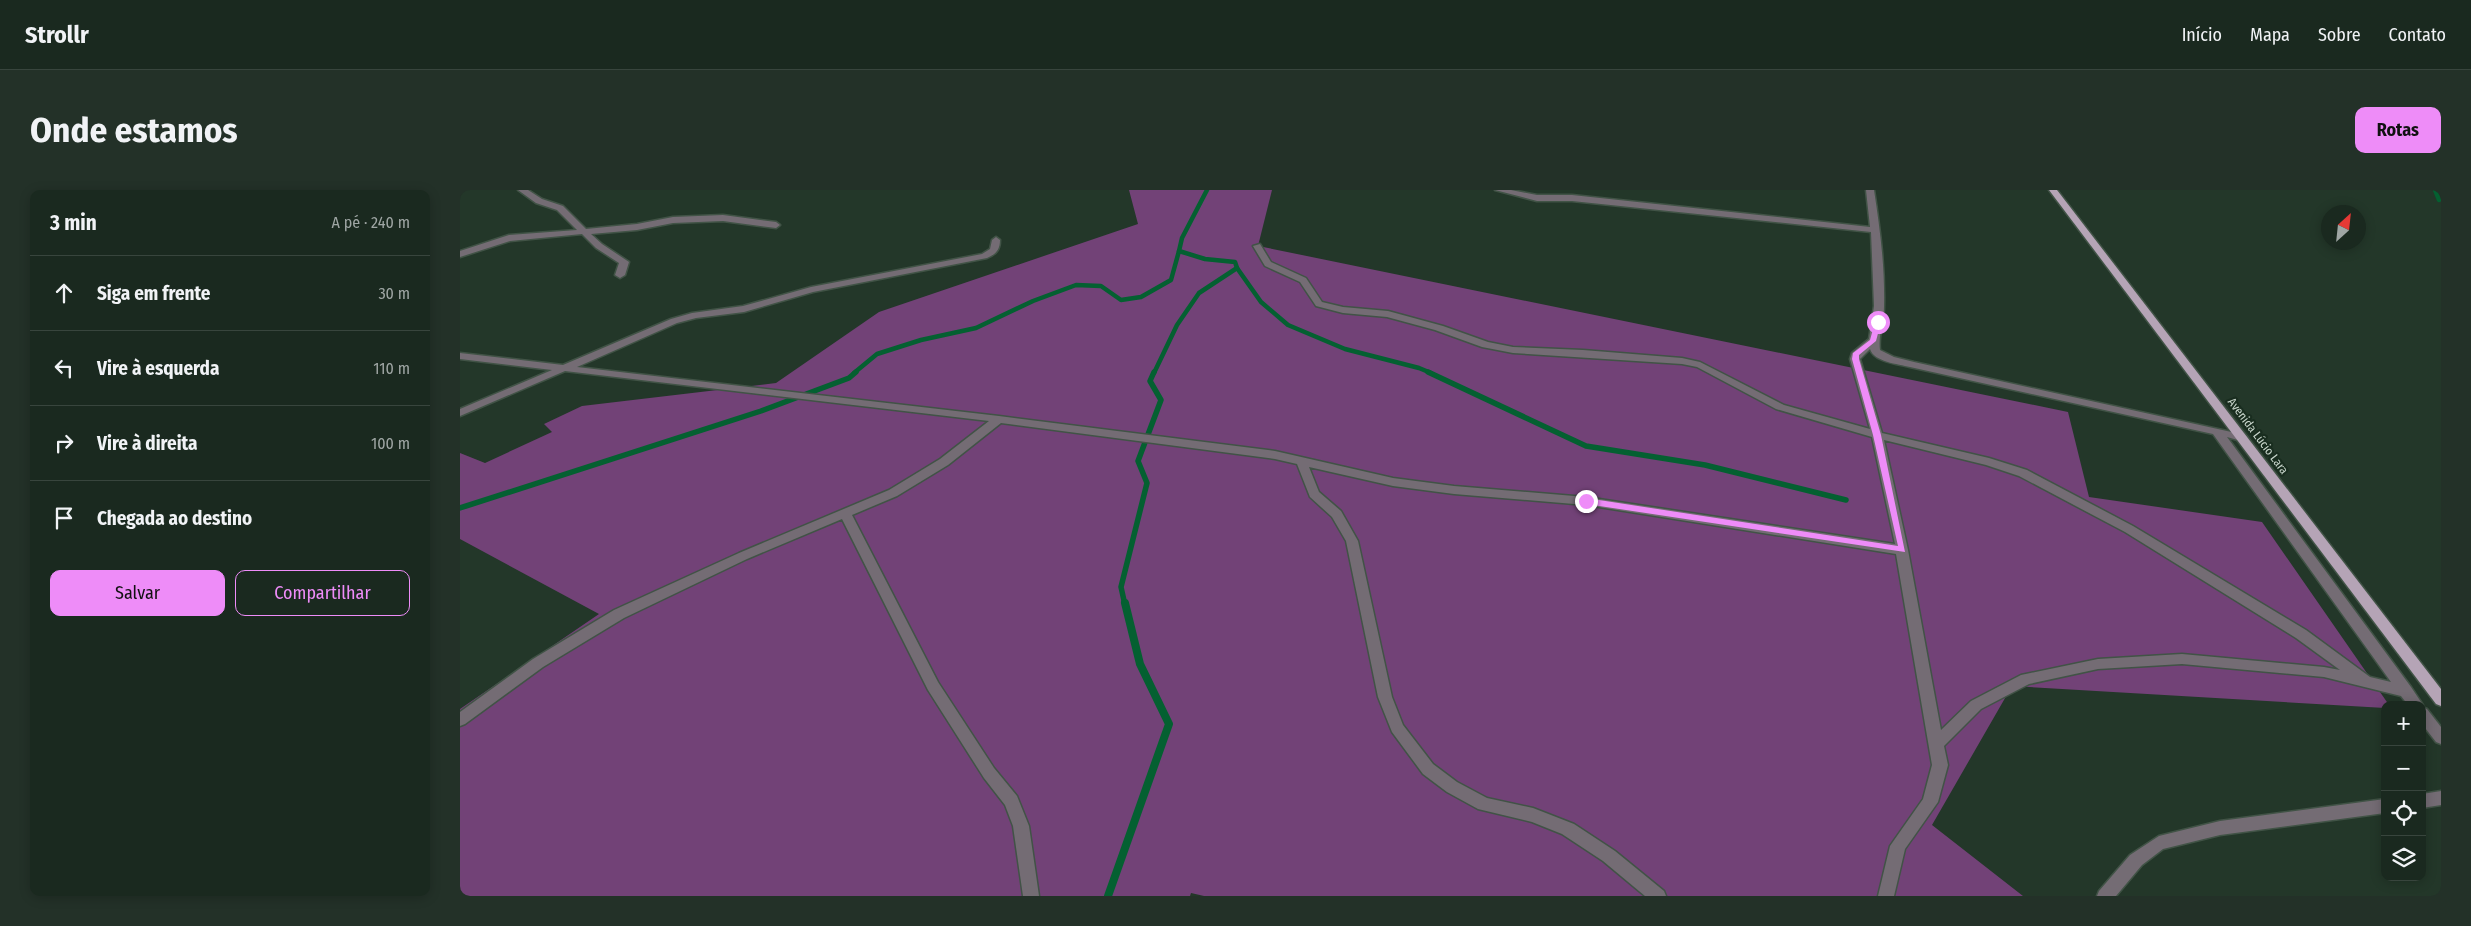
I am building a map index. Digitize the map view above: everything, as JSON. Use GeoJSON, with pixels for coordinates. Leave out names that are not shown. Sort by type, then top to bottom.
{"type":"FeatureCollection","features":[{"type":"Feature","properties":{"kind":"main road","name":"Avenida Lúcio Lara"},"geometry":{"type":"LineString","coordinates":[[2053,190],[2441,700]]}},
{"type":"Feature","properties":{"kind":"street"},"geometry":{"type":"LineString","coordinates":[[522,190],[539,201],[560,208],[599,246],[624,262],[620,275]]}},
{"type":"Feature","properties":{"kind":"street"},"geometry":{"type":"LineString","coordinates":[[1499,190],[1537,198],[1572,198],[1876,230]]}},
{"type":"Feature","properties":{"kind":"street"},"geometry":{"type":"LineString","coordinates":[[1565,190],[1572,198]]}},
{"type":"Feature","properties":{"kind":"street"},"geometry":{"type":"LineString","coordinates":[[1870,190],[1876,230],[1879,307],[1878,322],[1873,341],[1875,351],[1890,359],[2241,437]]}},
{"type":"Feature","properties":{"kind":"street"},"geometry":{"type":"LineString","coordinates":[[460,254],[509,238],[637,227],[673,220],[724,218],[776,225]]}},
{"type":"Feature","properties":{"kind":"street"},"geometry":{"type":"LineString","coordinates":[[460,414],[561,368],[674,321],[695,315],[744,309],[811,290],[984,256],[993,252],[996,247],[996,240]]}},
{"type":"Feature","properties":{"kind":"street"},"geometry":{"type":"LineString","coordinates":[[1257,246],[1268,264],[1303,280],[1319,304],[1343,310],[1388,314],[1438,328],[1486,345],[1513,350],[1583,353],[1682,361],[1700,365],[1780,406],[1877,435],[1989,462],[2022,473],[2129,529],[2301,634],[2366,682]]}},
{"type":"Feature","properties":{"kind":"street"},"geometry":{"type":"LineString","coordinates":[[1873,341],[1856,355],[1855,359],[1877,435],[1902,550],[1940,765],[1930,802],[1898,846],[1886,896]]}},
{"type":"Feature","properties":{"kind":"street"},"geometry":{"type":"LineString","coordinates":[[460,356],[999,419],[1265,453],[1393,482],[1454,490],[1586,501],[1902,550]]}},
{"type":"Feature","properties":{"kind":"street"},"geometry":{"type":"LineString","coordinates":[[460,720],[538,663],[619,614],[742,556],[893,493],[944,462],[999,419]]}},
{"type":"Feature","properties":{"kind":"street"},"geometry":{"type":"LineString","coordinates":[[2217,432],[2413,701]]}},
{"type":"Feature","properties":{"kind":"street"},"geometry":{"type":"LineString","coordinates":[[1301,460],[1314,494],[1337,514],[1352,541],[1385,697],[1397,728],[1428,769],[1452,787],[1484,804],[1534,814],[1568,829],[1610,856],[1655,896]]}},
{"type":"Feature","properties":{"kind":"street"},"geometry":{"type":"LineString","coordinates":[[845,513],[933,686],[989,773],[1011,800],[1021,826],[1031,896]]}},
{"type":"Feature","properties":{"kind":"street"},"geometry":{"type":"LineString","coordinates":[[1936,745],[1976,705],[2026,679],[2098,664],[2182,659],[2324,672],[2406,691]]}},
{"type":"Feature","properties":{"kind":"street"},"geometry":{"type":"LineString","coordinates":[[2426,718],[2441,738]]}},
{"type":"Feature","properties":{"kind":"street"},"geometry":{"type":"LineString","coordinates":[[2426,800],[2441,798]]}},
{"type":"Feature","properties":{"kind":"street"},"geometry":{"type":"LineString","coordinates":[[2105,896],[2136,860],[2159,843],[2220,828],[2381,807]]}},
{"type":"Feature","properties":{"kind":"shaded area"},"geometry":{"type":"Polygon","coordinates":[[[1129,190],[1272,190],[1258,246],[2068,412],[2089,497],[2262,522],[2386,701],[2381,701],[2381,708],[2012,686],[1932,825],[2023,896],[1204,896],[1191,893],[1190,896],[460,896],[460,709],[599,614],[460,539],[460,453],[485,463],[552,432],[544,424],[582,406],[776,383],[879,312],[1138,224],[1129,190]]]}},
{"type":"Feature","properties":{"kind":"waterway"},"geometry":{"type":"LineString","coordinates":[[1179,251],[1182,238],[1207,190]]}},
{"type":"Feature","properties":{"kind":"waterway"},"geometry":{"type":"LineString","coordinates":[[2435,190],[2439,200]]}},
{"type":"Feature","properties":{"kind":"waterway"},"geometry":{"type":"LineString","coordinates":[[854,373],[877,354],[921,340],[976,328],[1033,301],[1076,285],[1101,286],[1121,300],[1141,297],[1171,280],[1179,251]]}},
{"type":"Feature","properties":{"kind":"waterway"},"geometry":{"type":"LineString","coordinates":[[1179,251],[1205,259],[1235,262],[1237,268]]}},
{"type":"Feature","properties":{"kind":"waterway"},"geometry":{"type":"LineString","coordinates":[[1154,373],[1177,325],[1199,293],[1237,268]]}},
{"type":"Feature","properties":{"kind":"waterway"},"geometry":{"type":"LineString","coordinates":[[1237,268],[1261,302],[1288,325],[1345,349],[1419,368],[1431,373]]}},
{"type":"Feature","properties":{"kind":"waterway"},"geometry":{"type":"LineString","coordinates":[[460,508],[761,411],[849,378],[856,372]]}},
{"type":"Feature","properties":{"kind":"waterway"},"geometry":{"type":"LineString","coordinates":[[1125,605],[1121,587],[1147,483],[1138,461],[1161,400],[1150,381],[1154,372]]}},
{"type":"Feature","properties":{"kind":"waterway"},"geometry":{"type":"LineString","coordinates":[[1428,372],[1586,446],[1705,465],[1846,500]]}},
{"type":"Feature","properties":{"kind":"waterway"},"geometry":{"type":"LineString","coordinates":[[1108,896],[1169,724],[1140,664],[1125,603]]}},
{"type":"Feature","properties":{"kind":"route"},"geometry":{"type":"LineString","coordinates":[[1586,501],[1902,550],[1877,435],[1855,359],[1856,355],[1873,341],[1878,322]]}}]}
